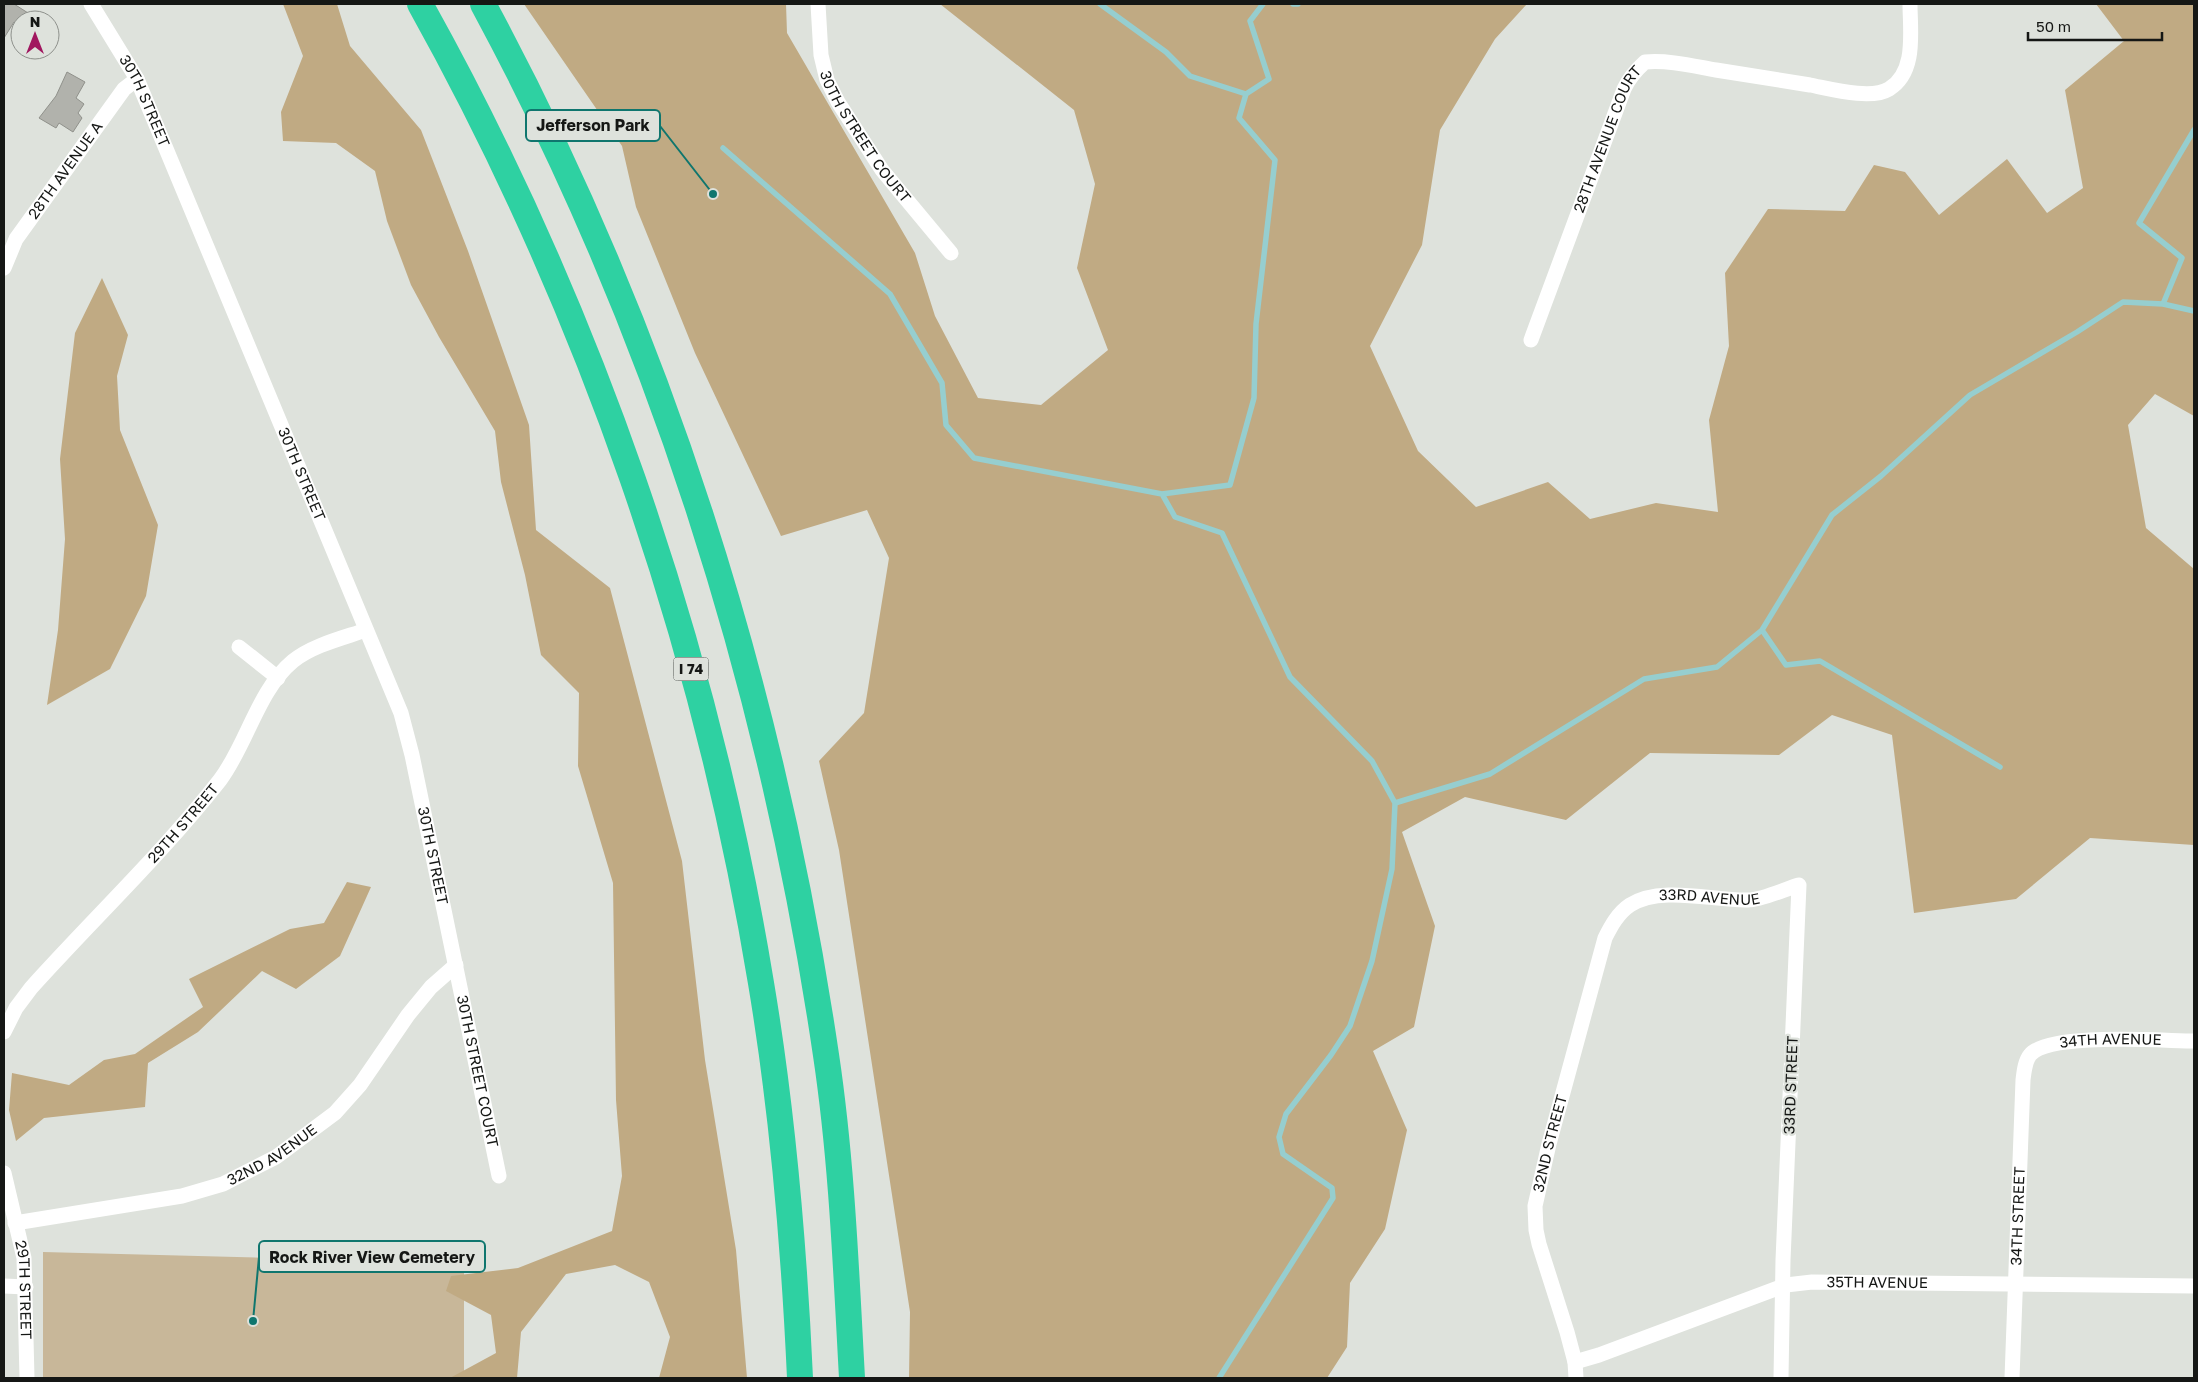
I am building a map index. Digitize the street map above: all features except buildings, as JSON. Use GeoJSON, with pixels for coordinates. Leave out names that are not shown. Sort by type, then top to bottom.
{"type":"FeatureCollection","features":[{"type":"Feature","properties":{"kind":"highway","name":"I 74"},"geometry":{"type":"LineString","coordinates":[[420,4],[492,141],[545,257],[618,439],[651,534],[678,622],[705,720],[735,849],[761,980],[790,1207],[800,1378]]}},
{"type":"Feature","properties":{"kind":"highway"},"geometry":{"type":"LineString","coordinates":[[483,4],[553,143],[598,241],[636,332],[681,454],[721,577],[739,640],[792,864],[827,1059],[844,1221],[852,1378]]}},
{"type":"Feature","properties":{"kind":"street","name":"30TH STREET"},"geometry":{"type":"LineString","coordinates":[[91,4],[137,79],[400,713],[412,755],[456,965]]}},
{"type":"Feature","properties":{"kind":"street","name":"30TH STREET COURT"},"geometry":{"type":"LineString","coordinates":[[818,4],[820,55],[827,80],[838,102],[882,170],[951,253]]}},
{"type":"Feature","properties":{"kind":"street","name":"28TH AVENUE COURT"},"geometry":{"type":"LineString","coordinates":[[1531,340],[1624,89],[1630,76],[1645,62],[1678,63],[1870,93],[1890,88],[1906,69],[1910,57],[1910,4]]}},
{"type":"Feature","properties":{"kind":"street","name":"28TH AVENUE A"},"geometry":{"type":"LineString","coordinates":[[4,268],[16,239],[124,89],[137,79]]}},
{"type":"Feature","properties":{"kind":"street","name":"29TH STREET"},"geometry":{"type":"LineString","coordinates":[[4,1032],[16,1008],[31,988],[150,861],[219,781],[232,763],[278,678],[294,660],[327,643],[366,630]]}},
{"type":"Feature","properties":{"kind":"street"},"geometry":{"type":"LineString","coordinates":[[239,648],[278,678]]}},
{"type":"Feature","properties":{"kind":"street","name":"33RD AVENUE"},"geometry":{"type":"LineString","coordinates":[[1621,914],[1631,904],[1648,898],[1667,896],[1749,900],[1799,885]]}},
{"type":"Feature","properties":{"kind":"street","name":"33RD STREET"},"geometry":{"type":"LineString","coordinates":[[1781,1378],[1799,885]]}},
{"type":"Feature","properties":{"kind":"street","name":"32ND STREET"},"geometry":{"type":"LineString","coordinates":[[1576,1378],[1575,1362],[1539,1244],[1536,1230],[1535,1206],[1596,967],[1605,938],[1612,924],[1621,914]]}},
{"type":"Feature","properties":{"kind":"street","name":"30TH STREET COURT"},"geometry":{"type":"LineString","coordinates":[[456,965],[499,1176]]}},
{"type":"Feature","properties":{"kind":"street","name":"32ND AVENUE"},"geometry":{"type":"LineString","coordinates":[[16,1223],[182,1196],[223,1184],[276,1157],[335,1113],[360,1085],[408,1015],[432,987],[456,965]]}},
{"type":"Feature","properties":{"kind":"street","name":"34TH AVENUE"},"geometry":{"type":"LineString","coordinates":[[2030,1054],[2040,1047],[2054,1043],[2091,1040],[2194,1041]]}},
{"type":"Feature","properties":{"kind":"street","name":"34TH STREET"},"geometry":{"type":"LineString","coordinates":[[2012,1378],[2022,1080],[2030,1054]]}},
{"type":"Feature","properties":{"kind":"street","name":"29TH STREET"},"geometry":{"type":"LineString","coordinates":[[4,1173],[24,1258],[27,1378]]}},
{"type":"Feature","properties":{"kind":"street","name":"35TH AVENUE"},"geometry":{"type":"LineString","coordinates":[[1575,1362],[1599,1355],[1783,1286],[1812,1282],[2194,1286]]}},
{"type":"Feature","properties":{"kind":"street"},"geometry":{"type":"LineString","coordinates":[[4,1286],[26,1287]]}},
{"type":"Feature","properties":{"kind":"shaded area"},"geometry":{"type":"Polygon","coordinates":[[[283,4],[337,4],[350,46],[421,130],[468,251],[529,425],[536,530],[610,588],[682,861],[705,1060],[736,1250],[747,1378],[659,1378],[670,1337],[649,1282],[615,1265],[566,1274],[521,1332],[517,1378],[450,1378],[496,1353],[491,1315],[446,1291],[451,1276],[518,1268],[612,1231],[622,1176],[616,1100],[613,883],[578,766],[579,693],[541,655],[525,575],[501,482],[495,431],[439,337],[411,285],[387,221],[375,171],[336,143],[283,141],[281,112],[303,56],[283,4]]]}},
{"type":"Feature","properties":{"kind":"shaded area"},"geometry":{"type":"Polygon","coordinates":[[[524,4],[786,4],[787,33],[915,253],[935,316],[978,398],[1041,405],[1108,350],[1077,268],[1095,184],[1074,110],[940,4],[1527,4],[1495,39],[1440,130],[1422,245],[1370,346],[1418,451],[1476,507],[1548,482],[1590,519],[1656,503],[1718,512],[1709,420],[1729,346],[1725,273],[1768,209],[1845,211],[1874,165],[1905,172],[1939,215],[2007,159],[2047,213],[2083,188],[2065,90],[2124,41],[2096,4],[2194,4],[2194,416],[2155,394],[2128,425],[2146,528],[2194,569],[2194,845],[2090,838],[2016,899],[1914,913],[1892,735],[1832,715],[1779,755],[1650,753],[1566,820],[1465,797],[1402,832],[1435,926],[1414,1027],[1373,1051],[1407,1130],[1385,1229],[1350,1283],[1347,1347],[1327,1378],[909,1378],[910,1312],[839,850],[819,761],[864,713],[889,558],[867,510],[781,536],[695,353],[636,207],[622,146],[524,4]]]}},
{"type":"Feature","properties":{"kind":"shaded area"},"geometry":{"type":"Polygon","coordinates":[[[102,278],[128,335],[117,376],[120,430],[158,525],[146,596],[110,669],[47,705],[58,630],[65,539],[60,459],[75,333],[102,278]]]}},
{"type":"Feature","properties":{"kind":"shaded area"},"geometry":{"type":"Polygon","coordinates":[[[347,882],[371,887],[340,956],[296,989],[262,971],[198,1032],[148,1063],[145,1107],[44,1118],[16,1141],[9,1110],[12,1073],[69,1085],[104,1060],[135,1054],[203,1007],[189,979],[290,929],[324,923],[347,882]]]}},
{"type":"Feature","properties":{"kind":"shaded area"},"geometry":{"type":"Polygon","coordinates":[[[43,1252],[464,1263],[464,1378],[43,1378],[43,1252]]]}},
{"type":"Feature","properties":{"kind":"waterway"},"geometry":{"type":"LineString","coordinates":[[1100,4],[1166,52],[1190,76],[1246,94]]}},
{"type":"Feature","properties":{"kind":"waterway"},"geometry":{"type":"LineString","coordinates":[[1219,1378],[1333,1198],[1332,1188],[1283,1154],[1279,1137],[1286,1114],[1331,1055],[1350,1026],[1372,961],[1392,869],[1395,803],[1372,761],[1290,677],[1222,533],[1175,517],[1162,494],[1230,485],[1254,398],[1256,324],[1275,160],[1239,118],[1246,94],[1269,79],[1250,21],[1263,4]]}},
{"type":"Feature","properties":{"kind":"waterway"},"geometry":{"type":"LineString","coordinates":[[1293,4],[1298,4]]}},
{"type":"Feature","properties":{"kind":"waterway"},"geometry":{"type":"LineString","coordinates":[[1395,803],[1490,774],[1644,679],[1717,667],[1762,630],[1832,515],[1881,476],[1970,395],[2077,332],[2123,302],[2163,304],[2182,258],[2139,223],[2194,130]]}},
{"type":"Feature","properties":{"kind":"waterway"},"geometry":{"type":"LineString","coordinates":[[723,148],[890,294],[942,383],[946,425],[974,458],[1162,494]]}},
{"type":"Feature","properties":{"kind":"waterway"},"geometry":{"type":"LineString","coordinates":[[2163,304],[2194,311]]}},
{"type":"Feature","properties":{"kind":"waterway"},"geometry":{"type":"LineString","coordinates":[[1762,630],[1786,665],[1820,661],[2000,767]]}},
{"type":"Feature","properties":{"kind":"place","name":"Jefferson Park"},"geometry":{"type":"Point","coordinates":[713,194]}},
{"type":"Feature","properties":{"kind":"place","name":"Rock River View Cemetery"},"geometry":{"type":"Point","coordinates":[253,1321]}}]}
